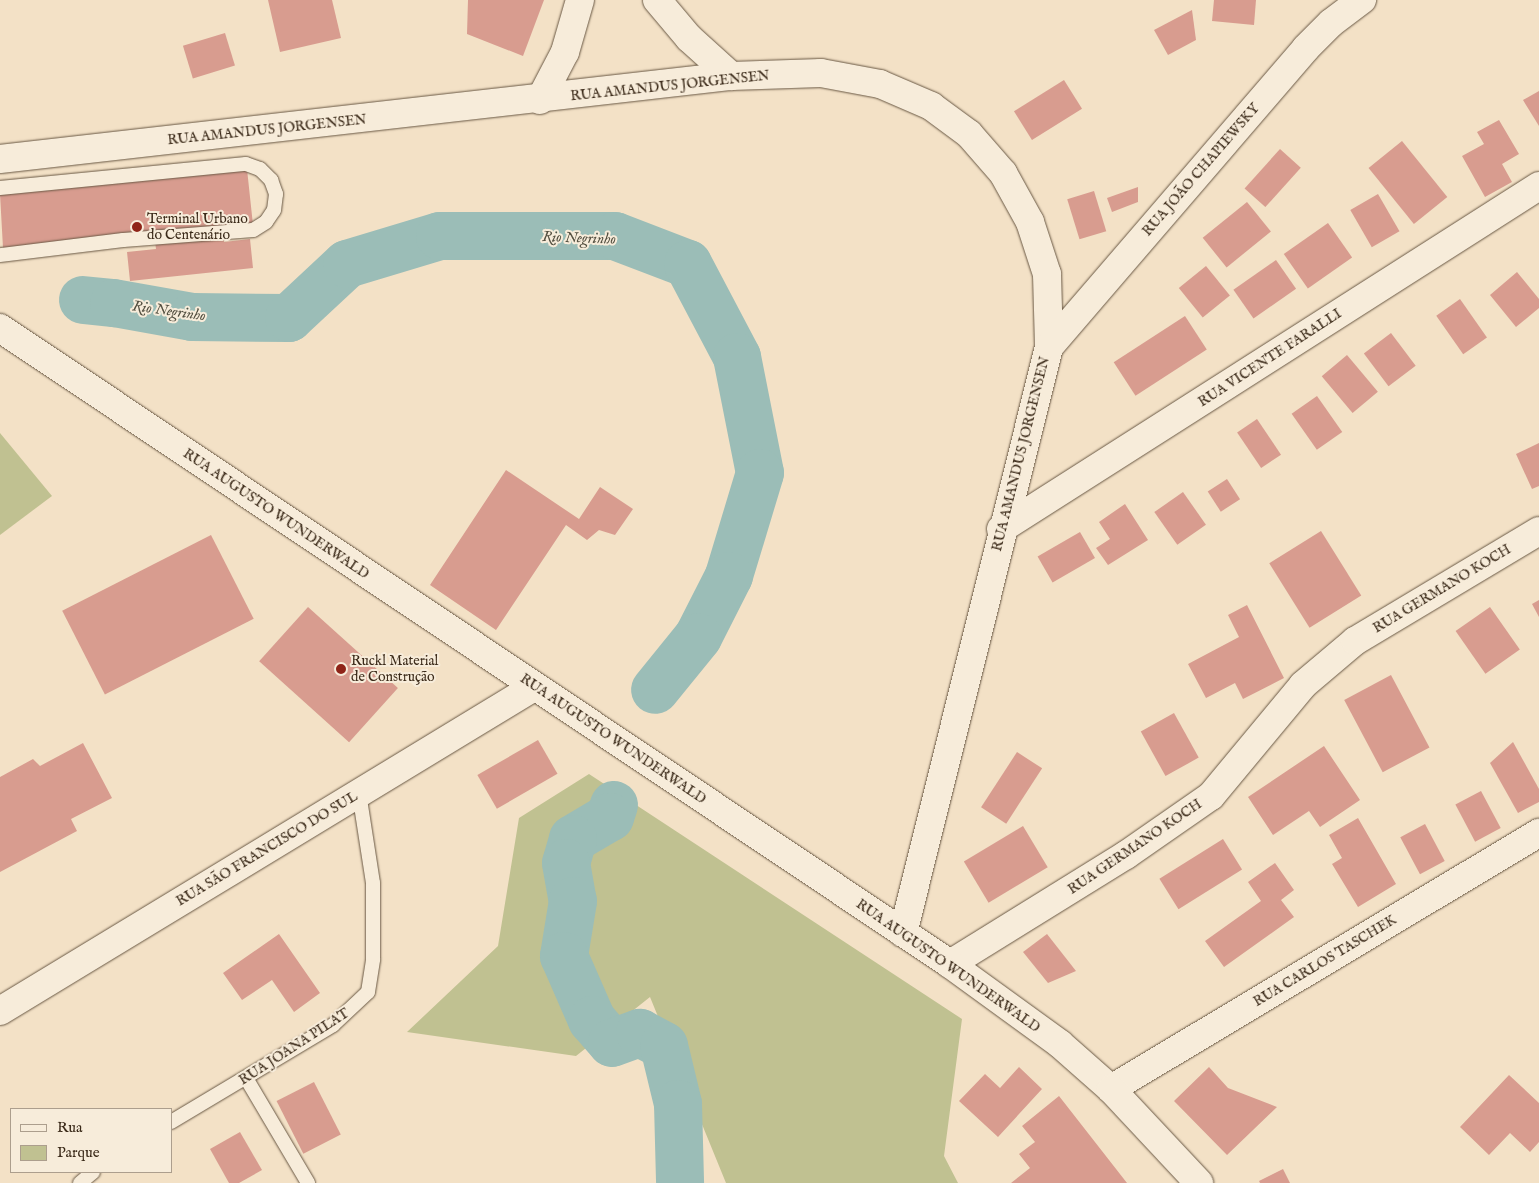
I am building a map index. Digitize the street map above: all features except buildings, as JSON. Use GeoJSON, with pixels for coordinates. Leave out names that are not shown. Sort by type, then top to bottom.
{"type":"FeatureCollection","features":[{"type":"Feature","properties":{"kind":"street"},"geometry":{"type":"LineString","coordinates":[[540,100],[565,52],[580,0]]}},
{"type":"Feature","properties":{"kind":"street"},"geometry":{"type":"LineString","coordinates":[[657,0],[689,38],[732,76]]}},
{"type":"Feature","properties":{"kind":"street","name":"RUA JOÃO CHAPIEWSKY"},"geometry":{"type":"LineString","coordinates":[[1049,348],[1306,48],[1330,23],[1362,0]]}},
{"type":"Feature","properties":{"kind":"street","name":"RUA AMANDUS JORGENSEN"},"geometry":{"type":"LineString","coordinates":[[0,159],[540,100],[732,76],[821,73],[880,84],[931,106],[969,134],[1003,173],[1030,222],[1047,274],[1049,348],[1001,529],[903,933]]}},
{"type":"Feature","properties":{"kind":"street","name":"RUA VICENTE FARALLI"},"geometry":{"type":"LineString","coordinates":[[1001,529],[1539,186]]}},
{"type":"Feature","properties":{"kind":"street","name":"RUA AUGUSTO WUNDERWALD"},"geometry":{"type":"LineString","coordinates":[[0,328],[950,964],[1060,1044],[1111,1089],[1199,1183]]}},
{"type":"Feature","properties":{"kind":"street","name":"RUA GERMANO KOCH"},"geometry":{"type":"LineString","coordinates":[[950,964],[1126,855],[1210,796],[1303,685],[1355,642],[1539,531]]}},
{"type":"Feature","properties":{"kind":"street","name":"RUA SÃO FRANCISCO DO SUL"},"geometry":{"type":"LineString","coordinates":[[0,1012],[534,687]]}},
{"type":"Feature","properties":{"kind":"street","name":"RUA CARLOS TASCHEK"},"geometry":{"type":"LineString","coordinates":[[1111,1089],[1539,834]]}},
{"type":"Feature","properties":{"kind":"lane"},"geometry":{"type":"LineString","coordinates":[[0,188],[246,164],[260,169],[271,180],[276,194],[274,210],[266,222],[253,230],[123,240],[0,255]]}},
{"type":"Feature","properties":{"kind":"lane","name":"RUA JOANA PILAT"},"geometry":{"type":"LineString","coordinates":[[172,1121],[334,1025],[368,992],[373,959],[373,883],[359,793]]}},
{"type":"Feature","properties":{"kind":"lane"},"geometry":{"type":"LineString","coordinates":[[246,1078],[308,1183]]}},
{"type":"Feature","properties":{"kind":"lane"},"geometry":{"type":"LineString","coordinates":[[80,1183],[92,1173]]}},
{"type":"Feature","properties":{"kind":"green space"},"geometry":{"type":"Polygon","coordinates":[[[0,433],[52,496],[0,535],[0,433]]]}},
{"type":"Feature","properties":{"kind":"green space"},"geometry":{"type":"Polygon","coordinates":[[[589,774],[962,1019],[944,1156],[958,1183],[726,1183],[650,997],[576,1056],[407,1032],[498,946],[519,818],[589,774]]]}},
{"type":"Feature","properties":{"kind":"waterway","name":"Rio Negrinho"},"geometry":{"type":"LineString","coordinates":[[83,300],[114,303],[192,317],[289,318],[347,264],[440,236],[615,236],[688,264],[737,357],[760,473],[729,576],[698,637],[655,690]]}},
{"type":"Feature","properties":{"kind":"waterway","name":"Rio Negrinho"},"geometry":{"type":"LineString","coordinates":[[614,805],[610,817],[573,839],[566,863],[573,901],[564,956],[592,1020],[612,1043],[640,1033],[664,1046],[678,1104],[680,1183]]}},
{"type":"Feature","properties":{"kind":"place","name":"Terminal Urbano do Centenário"},"geometry":{"type":"Point","coordinates":[137,227]}},
{"type":"Feature","properties":{"kind":"place","name":"Ruckl Material de Construção"},"geometry":{"type":"Point","coordinates":[341,669]}}]}
